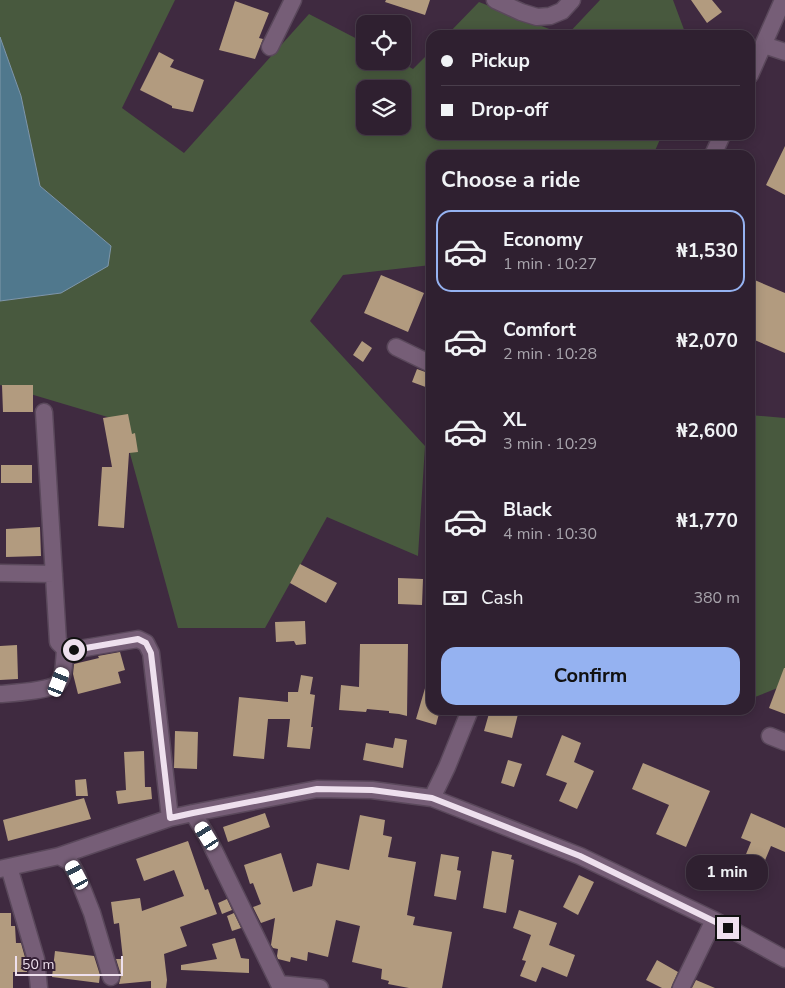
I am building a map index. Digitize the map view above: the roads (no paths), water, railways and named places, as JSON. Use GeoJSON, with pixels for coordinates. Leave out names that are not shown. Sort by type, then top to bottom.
{"type":"FeatureCollection","features":[{"type":"Feature","properties":{"kind":"street"},"geometry":{"type":"LineString","coordinates":[[270,47],[293,0]]}},
{"type":"Feature","properties":{"kind":"street"},"geometry":{"type":"LineString","coordinates":[[495,0],[537,17],[550,16],[562,11],[572,0]]}},
{"type":"Feature","properties":{"kind":"street"},"geometry":{"type":"LineString","coordinates":[[755,64],[783,0]]}},
{"type":"Feature","properties":{"kind":"street"},"geometry":{"type":"LineString","coordinates":[[764,45],[785,52]]}},
{"type":"Feature","properties":{"kind":"street"},"geometry":{"type":"LineString","coordinates":[[396,347],[426,362]]}},
{"type":"Feature","properties":{"kind":"street"},"geometry":{"type":"LineString","coordinates":[[44,412],[58,642],[65,649],[74,650],[138,639],[146,643],[151,653],[170,818]]}},
{"type":"Feature","properties":{"kind":"street"},"geometry":{"type":"LineString","coordinates":[[0,573],[54,574]]}},
{"type":"Feature","properties":{"kind":"street"},"geometry":{"type":"LineString","coordinates":[[0,694],[52,687],[59,682],[63,673],[65,649]]}},
{"type":"Feature","properties":{"kind":"street"},"geometry":{"type":"LineString","coordinates":[[432,798],[468,715]]}},
{"type":"Feature","properties":{"kind":"street"},"geometry":{"type":"LineString","coordinates":[[39,988],[36,959],[2,867],[59,856],[170,818],[317,789],[372,790],[432,798],[580,856],[714,920],[785,959]]}},
{"type":"Feature","properties":{"kind":"street"},"geometry":{"type":"LineString","coordinates":[[193,813],[207,836],[280,986],[320,988]]}},
{"type":"Feature","properties":{"kind":"street"},"geometry":{"type":"LineString","coordinates":[[59,856],[70,862],[77,875],[92,913],[111,977]]}},
{"type":"Feature","properties":{"kind":"street"},"geometry":{"type":"LineString","coordinates":[[680,988],[714,920]]}},
{"type":"Feature","properties":{"kind":"water"},"geometry":{"type":"Polygon","coordinates":[[[0,37],[21,96],[40,186],[111,246],[108,266],[61,293],[0,301],[0,37]]]}}]}
